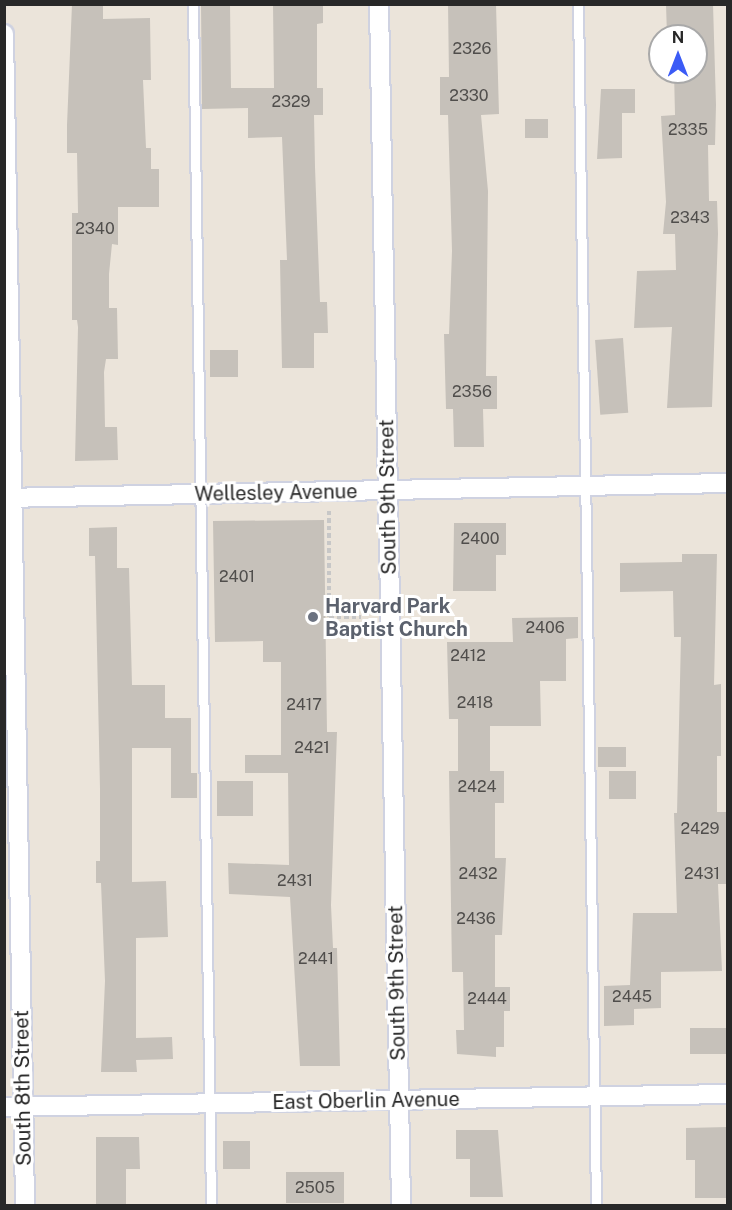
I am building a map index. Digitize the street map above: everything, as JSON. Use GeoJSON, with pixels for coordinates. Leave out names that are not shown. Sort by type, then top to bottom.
{"type":"FeatureCollection","features":[{"type":"Feature","properties":{"kind":"street","name":"South 9th Street"},"geometry":{"type":"LineString","coordinates":[[379,4],[401,1206]]}},
{"type":"Feature","properties":{"kind":"street","name":"South 8th Street"},"geometry":{"type":"LineString","coordinates":[[4,34],[9,497],[25,1206]]}},
{"type":"Feature","properties":{"kind":"street","name":"Wellesley Avenue"},"geometry":{"type":"LineString","coordinates":[[9,497],[728,483]]}},
{"type":"Feature","properties":{"kind":"street","name":"East Oberlin Avenue"},"geometry":{"type":"LineString","coordinates":[[4,1107],[728,1094]]}},
{"type":"Feature","properties":{"kind":"lane"},"geometry":{"type":"LineString","coordinates":[[194,4],[203,495],[211,1206]]}},
{"type":"Feature","properties":{"kind":"lane"},"geometry":{"type":"LineString","coordinates":[[578,4],[596,1206]]}},
{"type":"Feature","properties":{"kind":"path"},"geometry":{"type":"LineString","coordinates":[[329,511],[329,617],[361,617]]}},
{"type":"Feature","properties":{"kind":"building"},"geometry":{"type":"Polygon","coordinates":[[[72,4],[103,4],[103,19],[150,18],[151,80],[143,80],[146,148],[151,148],[151,169],[159,169],[159,207],[118,207],[118,245],[112,244],[109,308],[117,308],[118,359],[106,359],[104,372],[105,427],[117,427],[118,460],[75,461],[78,327],[77,320],[72,320],[72,213],[78,213],[77,153],[67,153],[72,4]]]}},
{"type":"Feature","properties":{"kind":"building"},"geometry":{"type":"Polygon","coordinates":[[[201,4],[230,4],[231,88],[274,88],[273,4],[323,4],[323,23],[317,24],[317,88],[323,88],[323,115],[314,115],[320,302],[327,302],[328,333],[314,333],[314,368],[282,368],[280,260],[287,260],[282,137],[248,138],[248,108],[202,109],[201,4]]]}},
{"type":"Feature","properties":{"kind":"building"},"geometry":{"type":"Polygon","coordinates":[[[448,4],[496,4],[499,114],[481,115],[488,191],[486,376],[497,376],[497,409],[483,409],[484,447],[454,447],[453,409],[446,409],[444,334],[449,334],[452,251],[448,115],[440,115],[440,77],[449,77],[448,4]]]}},
{"type":"Feature","properties":{"kind":"building"},"geometry":{"type":"Polygon","coordinates":[[[666,4],[713,4],[716,105],[715,145],[708,145],[709,201],[717,201],[718,234],[712,407],[667,408],[672,327],[634,328],[637,271],[676,270],[675,234],[663,234],[666,202],[661,116],[675,115],[674,84],[708,84],[708,24],[667,24],[666,4]]]}},
{"type":"Feature","properties":{"kind":"building"},"geometry":{"type":"Polygon","coordinates":[[[601,89],[635,89],[635,113],[622,113],[622,158],[597,159],[601,89]]]}},
{"type":"Feature","properties":{"kind":"building"},"geometry":{"type":"Polygon","coordinates":[[[525,119],[548,119],[548,138],[525,138],[525,119]]]}},
{"type":"Feature","properties":{"kind":"building"},"geometry":{"type":"Polygon","coordinates":[[[623,338],[628,413],[600,415],[595,340],[623,338]]]}},
{"type":"Feature","properties":{"kind":"building"},"geometry":{"type":"Polygon","coordinates":[[[210,350],[238,350],[238,377],[210,377],[210,350]]]}},
{"type":"Feature","properties":{"kind":"building"},"geometry":{"type":"Polygon","coordinates":[[[324,520],[327,732],[337,732],[331,905],[333,948],[337,948],[340,1066],[300,1066],[290,897],[229,894],[228,863],[289,865],[288,773],[245,773],[245,755],[281,755],[281,662],[263,662],[263,641],[215,642],[213,521],[324,520]]]}},
{"type":"Feature","properties":{"kind":"building"},"geometry":{"type":"Polygon","coordinates":[[[454,523],[506,523],[506,555],[496,555],[496,591],[453,591],[454,523]]]}},
{"type":"Feature","properties":{"kind":"building"},"geometry":{"type":"Polygon","coordinates":[[[117,527],[117,568],[129,568],[132,685],[165,685],[165,718],[191,718],[191,773],[197,773],[197,798],[171,798],[171,748],[132,748],[132,882],[166,881],[168,937],[136,938],[136,1038],[172,1037],[173,1059],[136,1060],[137,1072],[101,1072],[105,981],[101,883],[96,883],[96,861],[100,861],[100,789],[95,556],[89,556],[89,528],[117,527]]]}},
{"type":"Feature","properties":{"kind":"building"},"geometry":{"type":"Polygon","coordinates":[[[682,554],[717,554],[714,685],[721,684],[721,756],[717,756],[717,812],[726,812],[728,863],[728,884],[718,884],[722,971],[661,972],[661,1008],[634,1009],[634,1025],[604,1026],[604,986],[630,985],[633,913],[677,913],[674,813],[677,813],[681,637],[674,637],[673,591],[620,592],[620,563],[682,562],[682,554]]]}},
{"type":"Feature","properties":{"kind":"building"},"geometry":{"type":"Polygon","coordinates":[[[578,617],[578,638],[566,639],[566,681],[540,681],[541,726],[490,726],[490,771],[504,771],[504,803],[495,803],[495,858],[506,858],[502,935],[495,935],[495,987],[510,987],[510,1011],[504,1011],[504,1047],[496,1047],[496,1057],[457,1054],[456,1030],[464,1030],[463,972],[452,972],[449,771],[458,771],[458,719],[449,719],[447,642],[513,642],[512,618],[578,617]]]}},
{"type":"Feature","properties":{"kind":"building"},"geometry":{"type":"Polygon","coordinates":[[[598,747],[626,747],[626,767],[598,767],[598,747]]]}},
{"type":"Feature","properties":{"kind":"building"},"geometry":{"type":"Polygon","coordinates":[[[609,771],[636,771],[636,799],[609,799],[609,771]]]}},
{"type":"Feature","properties":{"kind":"building"},"geometry":{"type":"Polygon","coordinates":[[[217,781],[253,781],[253,816],[217,816],[217,781]]]}},
{"type":"Feature","properties":{"kind":"building"},"geometry":{"type":"Polygon","coordinates":[[[690,1028],[728,1028],[728,1054],[690,1054],[690,1028]]]}},
{"type":"Feature","properties":{"kind":"building"},"geometry":{"type":"Polygon","coordinates":[[[728,1127],[728,1198],[695,1198],[695,1160],[686,1160],[686,1128],[728,1127]]]}},
{"type":"Feature","properties":{"kind":"building"},"geometry":{"type":"Polygon","coordinates":[[[456,1130],[498,1130],[503,1197],[470,1197],[470,1159],[456,1159],[456,1130]]]}},
{"type":"Feature","properties":{"kind":"building"},"geometry":{"type":"Polygon","coordinates":[[[96,1137],[139,1137],[140,1169],[126,1169],[126,1206],[96,1206],[96,1137]]]}},
{"type":"Feature","properties":{"kind":"building"},"geometry":{"type":"Polygon","coordinates":[[[223,1141],[250,1141],[250,1169],[223,1169],[223,1141]]]}},
{"type":"Feature","properties":{"kind":"building"},"geometry":{"type":"Polygon","coordinates":[[[286,1172],[344,1172],[344,1203],[286,1203],[286,1172]]]}},
{"type":"Feature","properties":{"kind":"place","name":"Harvard Park Baptist Church"},"geometry":{"type":"Point","coordinates":[313,617]}}]}
